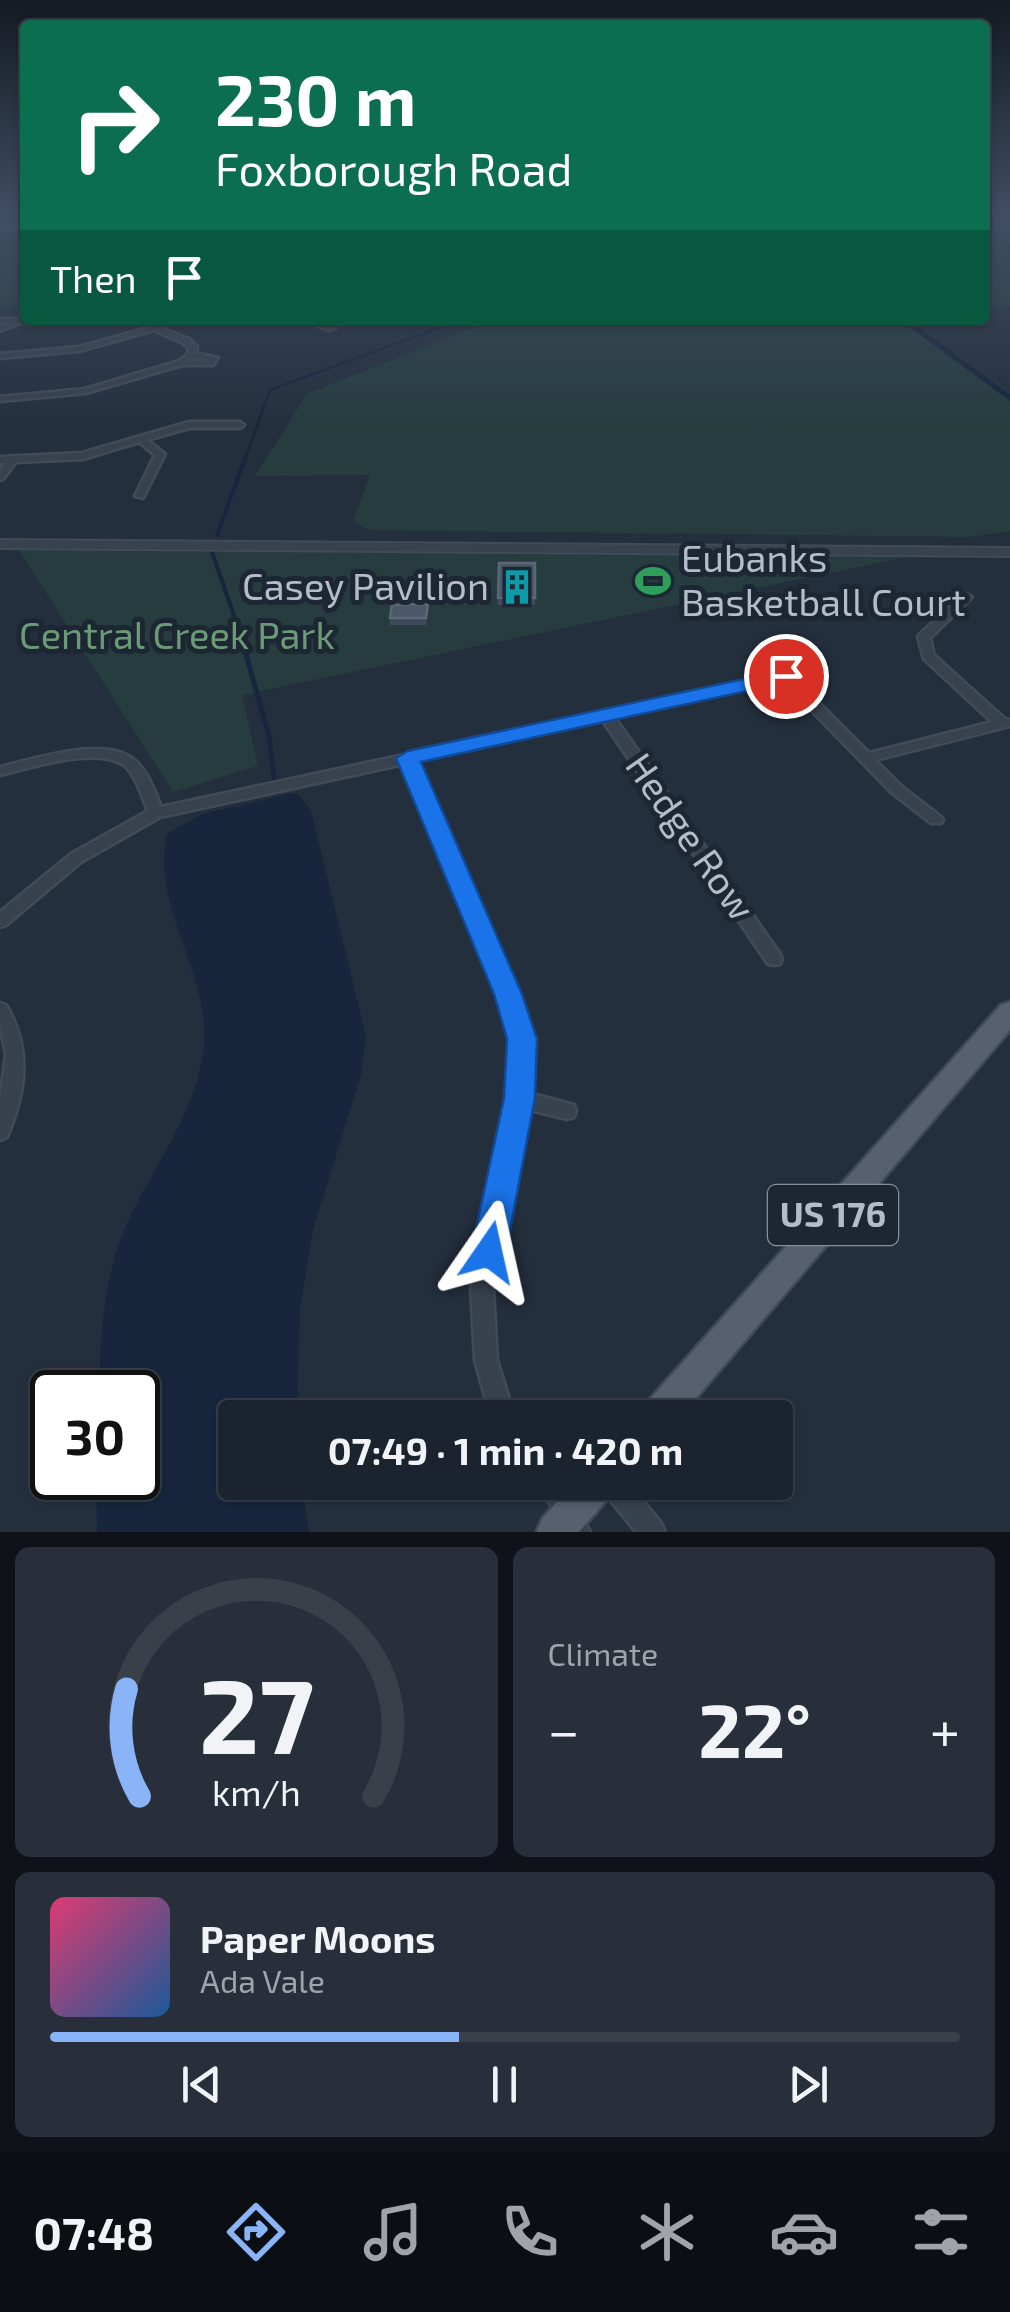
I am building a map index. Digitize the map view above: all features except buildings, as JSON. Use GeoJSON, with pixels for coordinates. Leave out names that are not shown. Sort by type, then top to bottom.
{"type":"FeatureCollection","features":[{"type":"Feature","properties":{"kind":"main road","name":"US 176"},"geometry":{"type":"LineString","coordinates":[[672,1400],[1010,1012]]}},
{"type":"Feature","properties":{"kind":"main road"},"geometry":{"type":"LineString","coordinates":[[566,1528],[585,1500]]}},
{"type":"Feature","properties":{"kind":"street"},"geometry":{"type":"LineString","coordinates":[[150,325],[186,341],[192,355]]}},
{"type":"Feature","properties":{"kind":"street"},"geometry":{"type":"LineString","coordinates":[[322,325],[331,328]]}},
{"type":"Feature","properties":{"kind":"street"},"geometry":{"type":"LineString","coordinates":[[0,356],[79,349],[158,328]]}},
{"type":"Feature","properties":{"kind":"street"},"geometry":{"type":"LineString","coordinates":[[0,399],[86,391],[182,363],[214,361],[210,356],[192,355],[182,363]]}},
{"type":"Feature","properties":{"kind":"street"},"geometry":{"type":"LineString","coordinates":[[0,460],[83,456],[190,426],[240,425]]}},
{"type":"Feature","properties":{"kind":"street"},"geometry":{"type":"LineString","coordinates":[[140,496],[160,454],[143,441]]}},
{"type":"Feature","properties":{"kind":"street"},"geometry":{"type":"LineString","coordinates":[[0,477],[13,460]]}},
{"type":"Feature","properties":{"kind":"street"},"geometry":{"type":"LineString","coordinates":[[0,544],[1010,552]]}},
{"type":"Feature","properties":{"kind":"street"},"geometry":{"type":"LineString","coordinates":[[966,597],[924,637],[928,656],[1006,723]]}},
{"type":"Feature","properties":{"kind":"street"},"geometry":{"type":"LineString","coordinates":[[0,921],[88,850],[156,813],[786,676],[896,789],[936,820]]}},
{"type":"Feature","properties":{"kind":"street","name":"Hedge Row"},"geometry":{"type":"LineString","coordinates":[[606,715],[774,959]]}},
{"type":"Feature","properties":{"kind":"street"},"geometry":{"type":"LineString","coordinates":[[866,758],[1006,723]]}},
{"type":"Feature","properties":{"kind":"street"},"geometry":{"type":"LineString","coordinates":[[0,771],[108,753],[126,759],[140,775],[156,813]]}},
{"type":"Feature","properties":{"kind":"street"},"geometry":{"type":"LineString","coordinates":[[408,758],[508,994],[522,1039],[520,1098],[482,1288],[486,1360],[498,1400]]}},
{"type":"Feature","properties":{"kind":"street"},"geometry":{"type":"LineString","coordinates":[[0,1010],[10,1023],[17,1068],[0,1131]]}},
{"type":"Feature","properties":{"kind":"street"},"geometry":{"type":"LineString","coordinates":[[520,1098],[567,1111]]}},
{"type":"Feature","properties":{"kind":"street"},"geometry":{"type":"LineString","coordinates":[[557,1500],[566,1528]]}},
{"type":"Feature","properties":{"kind":"street"},"geometry":{"type":"LineString","coordinates":[[626,1500],[652,1532]]}},
{"type":"Feature","properties":{"kind":"green space"},"geometry":{"type":"Polygon","coordinates":[[[0,284],[20,284],[20,305],[0,306],[0,284]]]}},
{"type":"Feature","properties":{"kind":"green space"},"geometry":{"type":"Polygon","coordinates":[[[990,284],[1010,284],[1010,306],[990,307],[990,284]]]}},
{"type":"Feature","properties":{"kind":"green space"},"geometry":{"type":"Polygon","coordinates":[[[480,325],[915,325],[1010,392],[1010,531],[970,537],[368,530],[353,521],[370,475],[255,476],[307,394],[480,325]]]}},
{"type":"Feature","properties":{"kind":"green space","name":"Central Creek Park"},"geometry":{"type":"Polygon","coordinates":[[[17,547],[921,554],[242,695],[258,766],[173,792],[17,547]]]}},
{"type":"Feature","properties":{"kind":"water"},"geometry":{"type":"Polygon","coordinates":[[[288,794],[298,794],[311,810],[366,1036],[361,1075],[313,1230],[300,1309],[297,1400],[218,1400],[218,1500],[304,1500],[309,1532],[97,1532],[96,1500],[160,1500],[160,1370],[100,1370],[102,1327],[120,1241],[182,1120],[203,1055],[200,998],[174,917],[164,862],[167,834],[202,814],[288,794]]]}},
{"type":"Feature","properties":{"kind":"waterway"},"geometry":{"type":"LineString","coordinates":[[245,459],[270,390],[446,325]]}},
{"type":"Feature","properties":{"kind":"waterway"},"geometry":{"type":"LineString","coordinates":[[911,325],[1010,398]]}},
{"type":"Feature","properties":{"kind":"waterway"},"geometry":{"type":"LineString","coordinates":[[217,535],[246,456]]}},
{"type":"Feature","properties":{"kind":"waterway"},"geometry":{"type":"LineString","coordinates":[[212,552],[240,634]]}},
{"type":"Feature","properties":{"kind":"waterway"},"geometry":{"type":"LineString","coordinates":[[240,634],[269,736],[274,778]]}},
{"type":"Feature","properties":{"kind":"place","name":"Eubanks Basketball Court"},"geometry":{"type":"Point","coordinates":[653,581]}},
{"type":"Feature","properties":{"kind":"place","name":"Casey Pavilion"},"geometry":{"type":"Point","coordinates":[517,587]}},
{"type":"Feature","properties":{"kind":"route"},"geometry":{"type":"LineString","coordinates":[[489,1252],[520,1098],[522,1039],[508,994],[408,758],[786,676]]}}]}
